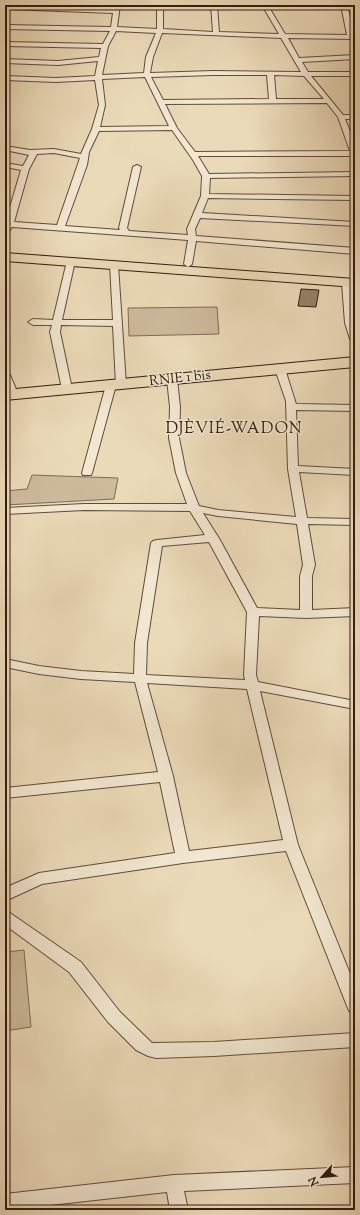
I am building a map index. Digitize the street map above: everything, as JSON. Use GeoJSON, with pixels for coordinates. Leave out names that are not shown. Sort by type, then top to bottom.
{"type":"FeatureCollection","features":[{"type":"Feature","properties":{"kind":"main road"},"geometry":{"type":"LineString","coordinates":[[5,250],[188,264],[352,280]]}},
{"type":"Feature","properties":{"kind":"main road"},"geometry":{"type":"LineString","coordinates":[[5,257],[352,280]]}},
{"type":"Feature","properties":{"kind":"main road","name":"RNIE 1 bis"},"geometry":{"type":"LineString","coordinates":[[9,395],[355,362]]}},
{"type":"Feature","properties":{"kind":"street"},"geometry":{"type":"LineString","coordinates":[[160,5],[159,12],[162,21],[160,31],[146,65],[147,75],[174,128],[193,154],[206,176],[205,196],[190,229],[192,239],[188,264]]}},
{"type":"Feature","properties":{"kind":"street"},"geometry":{"type":"LineString","coordinates":[[214,5],[216,34]]}},
{"type":"Feature","properties":{"kind":"street"},"geometry":{"type":"LineString","coordinates":[[265,6],[321,5]]}},
{"type":"Feature","properties":{"kind":"street"},"geometry":{"type":"LineString","coordinates":[[5,27],[114,28],[285,37],[353,37],[344,5]]}},
{"type":"Feature","properties":{"kind":"street"},"geometry":{"type":"LineString","coordinates":[[193,154],[355,153],[340,117],[329,101],[305,73],[285,37],[265,6]]}},
{"type":"Feature","properties":{"kind":"street"},"geometry":{"type":"LineString","coordinates":[[5,7],[117,8],[114,28],[105,46],[98,78],[102,106],[96,129],[85,154],[60,229]]}},
{"type":"Feature","properties":{"kind":"street"},"geometry":{"type":"LineString","coordinates":[[5,44],[105,46]]}},
{"type":"Feature","properties":{"kind":"street"},"geometry":{"type":"LineString","coordinates":[[297,60],[355,57]]}},
{"type":"Feature","properties":{"kind":"street"},"geometry":{"type":"LineString","coordinates":[[5,61],[58,63],[101,59]]}},
{"type":"Feature","properties":{"kind":"street"},"geometry":{"type":"LineString","coordinates":[[270,73],[273,100]]}},
{"type":"Feature","properties":{"kind":"street"},"geometry":{"type":"LineString","coordinates":[[5,78],[56,80],[147,75],[270,73],[355,74]]}},
{"type":"Feature","properties":{"kind":"street"},"geometry":{"type":"LineString","coordinates":[[161,102],[273,100],[329,101]]}},
{"type":"Feature","properties":{"kind":"street"},"geometry":{"type":"LineString","coordinates":[[340,117],[355,117]]}},
{"type":"Feature","properties":{"kind":"street"},"geometry":{"type":"LineString","coordinates":[[96,129],[174,128]]}},
{"type":"Feature","properties":{"kind":"street"},"geometry":{"type":"LineString","coordinates":[[277,143],[278,153]]}},
{"type":"Feature","properties":{"kind":"street"},"geometry":{"type":"LineString","coordinates":[[5,148],[30,152],[54,151],[85,154]]}},
{"type":"Feature","properties":{"kind":"street"},"geometry":{"type":"LineString","coordinates":[[30,152],[33,154],[25,169],[7,228],[60,229],[114,233],[124,231],[192,239],[355,251]]}},
{"type":"Feature","properties":{"kind":"street"},"geometry":{"type":"LineString","coordinates":[[5,164],[25,169]]}},
{"type":"Feature","properties":{"kind":"street"},"geometry":{"type":"LineString","coordinates":[[124,231],[137,168]]}},
{"type":"Feature","properties":{"kind":"street"},"geometry":{"type":"LineString","coordinates":[[206,176],[355,174]]}},
{"type":"Feature","properties":{"kind":"street"},"geometry":{"type":"LineString","coordinates":[[205,196],[355,198]]}},
{"type":"Feature","properties":{"kind":"street"},"geometry":{"type":"LineString","coordinates":[[197,215],[355,224]]}},
{"type":"Feature","properties":{"kind":"street"},"geometry":{"type":"LineString","coordinates":[[67,389],[55,332],[71,261]]}},
{"type":"Feature","properties":{"kind":"street"},"geometry":{"type":"LineString","coordinates":[[87,473],[116,385],[117,322],[114,265]]}},
{"type":"Feature","properties":{"kind":"street"},"geometry":{"type":"LineString","coordinates":[[352,280],[350,323],[355,339]]}},
{"type":"Feature","properties":{"kind":"street"},"geometry":{"type":"LineString","coordinates":[[33,322],[117,322]]}},
{"type":"Feature","properties":{"kind":"street"},"geometry":{"type":"LineString","coordinates":[[280,369],[291,401],[293,469],[308,564],[306,576],[306,614]]}},
{"type":"Feature","properties":{"kind":"street"},"geometry":{"type":"LineString","coordinates":[[5,375],[9,395]]}},
{"type":"Feature","properties":{"kind":"street"},"geometry":{"type":"LineString","coordinates":[[172,380],[175,407],[174,438],[181,473],[194,508],[253,612],[249,662],[250,675],[291,845],[355,1006]]}},
{"type":"Feature","properties":{"kind":"street"},"geometry":{"type":"LineString","coordinates":[[291,407],[355,408]]}},
{"type":"Feature","properties":{"kind":"street"},"geometry":{"type":"LineString","coordinates":[[293,469],[355,472]]}},
{"type":"Feature","properties":{"kind":"street"},"geometry":{"type":"LineString","coordinates":[[5,511],[84,507],[153,506],[194,508],[218,513],[302,521],[355,522]]}},
{"type":"Feature","properties":{"kind":"street"},"geometry":{"type":"LineString","coordinates":[[182,857],[166,776],[140,679],[142,643],[157,543],[212,538]]}},
{"type":"Feature","properties":{"kind":"street"},"geometry":{"type":"LineString","coordinates":[[253,612],[306,614],[355,612]]}},
{"type":"Feature","properties":{"kind":"street"},"geometry":{"type":"LineString","coordinates":[[5,663],[39,670],[140,679],[253,685],[355,705]]}},
{"type":"Feature","properties":{"kind":"street"},"geometry":{"type":"LineString","coordinates":[[5,793],[166,776]]}},
{"type":"Feature","properties":{"kind":"street"},"geometry":{"type":"LineString","coordinates":[[5,895],[39,879],[182,857],[291,845]]}},
{"type":"Feature","properties":{"kind":"street"},"geometry":{"type":"LineString","coordinates":[[5,917],[75,967],[114,1017],[148,1049],[156,1051],[214,1049],[355,1040]]}},
{"type":"Feature","properties":{"kind":"street"},"geometry":{"type":"LineString","coordinates":[[5,1202],[30,1205],[174,1183],[355,1176]]}},
{"type":"Feature","properties":{"kind":"street"},"geometry":{"type":"LineString","coordinates":[[174,1183],[178,1210]]}},
{"type":"Feature","properties":{"kind":"shaded area"},"geometry":{"type":"Polygon","coordinates":[[[217,307],[219,334],[129,336],[128,308],[217,307]]]}},
{"type":"Feature","properties":{"kind":"shaded area"},"geometry":{"type":"Polygon","coordinates":[[[32,475],[118,478],[114,499],[5,505],[5,491],[27,489],[32,475]]]}},
{"type":"Feature","properties":{"kind":"shaded area"},"geometry":{"type":"Polygon","coordinates":[[[24,950],[31,1027],[5,1031],[5,952],[24,950]]]}},
{"type":"Feature","properties":{"kind":"building"},"geometry":{"type":"Polygon","coordinates":[[[301,289],[319,290],[316,307],[298,306],[301,289]]]}},
{"type":"Feature","properties":{"kind":"district","name":"DJÈVIÉ-WADON"},"geometry":{"type":"Point","coordinates":[234,429]}}]}
